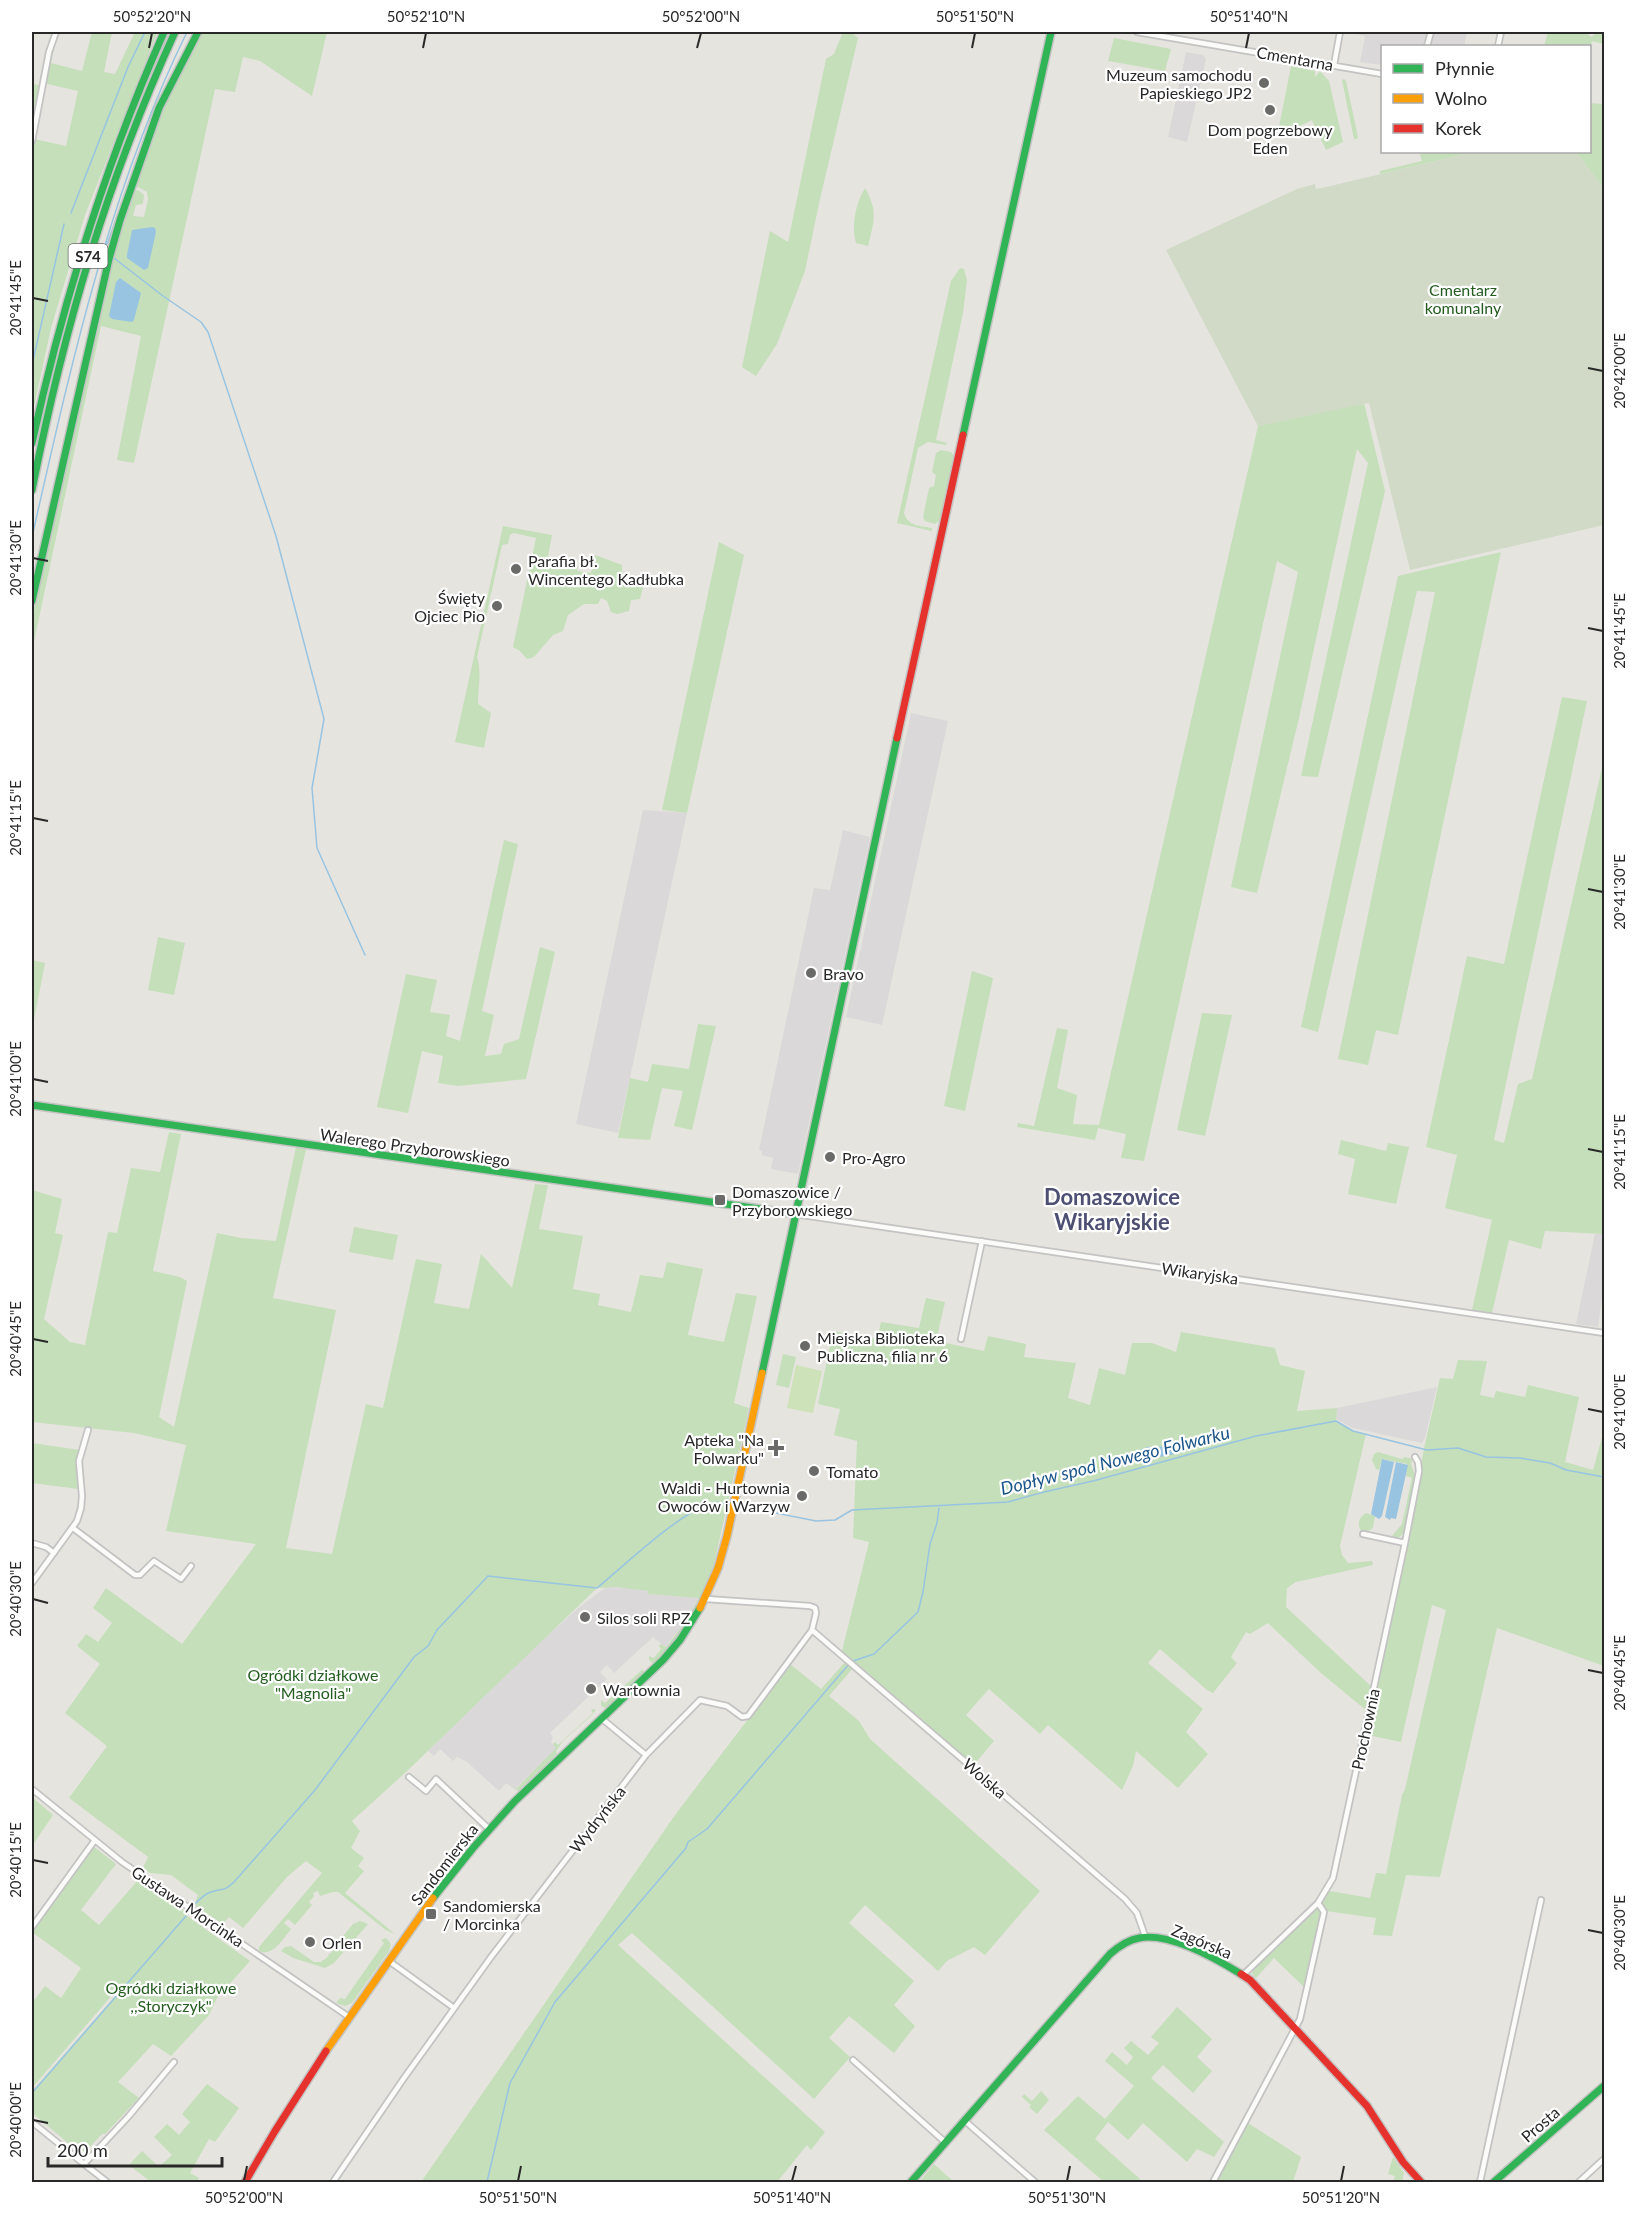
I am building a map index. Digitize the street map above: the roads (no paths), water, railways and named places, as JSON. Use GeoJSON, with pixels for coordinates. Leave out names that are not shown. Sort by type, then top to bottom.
{"type":"FeatureCollection","features":[{"type":"Feature","properties":{"kind":"main road","name":"S74"},"geometry":{"type":"LineString","coordinates":[[32,443],[57,330],[86,230],[121,133],[164,32]]}},
{"type":"Feature","properties":{"kind":"main road","name":"S74"},"geometry":{"type":"LineString","coordinates":[[32,490],[64,343],[96,232],[138,116],[175,32]]}},
{"type":"Feature","properties":{"kind":"main road"},"geometry":{"type":"LineString","coordinates":[[32,601],[109,259],[120,220],[159,108],[198,32]]}},
{"type":"Feature","properties":{"kind":"main road","name":"Sandomierska"},"geometry":{"type":"LineString","coordinates":[[245,2182],[285,2112],[437,1893],[489,1829],[529,1786],[670,1653],[707,1598],[719,1569],[1051,32]]}},
{"type":"Feature","properties":{"kind":"main road","name":"Walerego Przyborowskiego"},"geometry":{"type":"LineString","coordinates":[[32,1106],[795,1214]]}},
{"type":"Feature","properties":{"kind":"main road","name":"Zagórska"},"geometry":{"type":"LineString","coordinates":[[911,2182],[1110,1954],[1125,1942],[1145,1936],[1170,1941],[1221,1962],[1243,1975],[1367,2106],[1403,2162],[1421,2182]]}},
{"type":"Feature","properties":{"kind":"main road","name":"Prosta"},"geometry":{"type":"LineString","coordinates":[[1494,2182],[1605,2086]]}},
{"type":"Feature","properties":{"kind":"street"},"geometry":{"type":"LineString","coordinates":[[32,141],[49,52],[56,32]]}},
{"type":"Feature","properties":{"kind":"street","name":"Cmentarna"},"geometry":{"type":"LineString","coordinates":[[1137,32],[1155,33],[1381,74]]}},
{"type":"Feature","properties":{"kind":"street"},"geometry":{"type":"LineString","coordinates":[[1334,65],[1340,32]]}},
{"type":"Feature","properties":{"kind":"street","name":"Wikaryjska"},"geometry":{"type":"LineString","coordinates":[[795,1214],[1605,1333]]}},
{"type":"Feature","properties":{"kind":"street"},"geometry":{"type":"LineString","coordinates":[[961,1339],[982,1241]]}},
{"type":"Feature","properties":{"kind":"street"},"geometry":{"type":"LineString","coordinates":[[32,1583],[74,1526],[81,1508],[79,1461],[88,1430]]}},
{"type":"Feature","properties":{"kind":"street","name":"Prochownia"},"geometry":{"type":"LineString","coordinates":[[1243,1975],[1318,1903],[1329,1886],[1338,1857],[1405,1542],[1419,1471],[1418,1462],[1414,1457]]}},
{"type":"Feature","properties":{"kind":"street"},"geometry":{"type":"LineString","coordinates":[[74,1526],[135,1575],[140,1575],[154,1561],[181,1579],[191,1566]]}},
{"type":"Feature","properties":{"kind":"street"},"geometry":{"type":"LineString","coordinates":[[1362,1534],[1405,1542]]}},
{"type":"Feature","properties":{"kind":"street"},"geometry":{"type":"LineString","coordinates":[[32,1543],[46,1547],[54,1553]]}},
{"type":"Feature","properties":{"kind":"street"},"geometry":{"type":"LineString","coordinates":[[707,1598],[810,1606],[815,1608],[816,1613],[812,1630]]}},
{"type":"Feature","properties":{"kind":"street","name":"Wolska"},"geometry":{"type":"LineString","coordinates":[[812,1630],[1125,1899],[1137,1913],[1145,1936]]}},
{"type":"Feature","properties":{"kind":"street","name":"Wydryńska"},"geometry":{"type":"LineString","coordinates":[[333,2182],[454,2008],[646,1755],[700,1700],[727,1706],[742,1717],[748,1716],[812,1630]]}},
{"type":"Feature","properties":{"kind":"street"},"geometry":{"type":"LineString","coordinates":[[601,1718],[646,1755]]}},
{"type":"Feature","properties":{"kind":"street"},"geometry":{"type":"LineString","coordinates":[[409,1777],[426,1791],[436,1779],[489,1829]]}},
{"type":"Feature","properties":{"kind":"street","name":"Gustawa Morcinka"},"geometry":{"type":"LineString","coordinates":[[32,1789],[138,1872],[350,2017]]}},
{"type":"Feature","properties":{"kind":"street"},"geometry":{"type":"LineString","coordinates":[[32,1927],[95,1840]]}},
{"type":"Feature","properties":{"kind":"street"},"geometry":{"type":"LineString","coordinates":[[1480,2182],[1541,1900]]}},
{"type":"Feature","properties":{"kind":"street"},"geometry":{"type":"LineString","coordinates":[[1213,2182],[1300,2019],[1323,1917],[1322,1908],[1318,1903]]}},
{"type":"Feature","properties":{"kind":"street"},"geometry":{"type":"LineString","coordinates":[[389,1961],[454,2008]]}},
{"type":"Feature","properties":{"kind":"street"},"geometry":{"type":"LineString","coordinates":[[853,2060],[946,2143]]}},
{"type":"Feature","properties":{"kind":"street"},"geometry":{"type":"LineString","coordinates":[[84,2164],[128,2117],[174,2062]]}},
{"type":"Feature","properties":{"kind":"street"},"geometry":{"type":"LineString","coordinates":[[965,2121],[1035,2182]]}},
{"type":"Feature","properties":{"kind":"street"},"geometry":{"type":"LineString","coordinates":[[32,2122],[107,2182]]}},
{"type":"Feature","properties":{"kind":"street"},"geometry":{"type":"LineString","coordinates":[[1578,2182],[1605,2159]]}},
{"type":"Feature","properties":{"kind":"water"},"geometry":{"type":"Polygon","coordinates":[[[152,227],[156,232],[148,268],[144,270],[127,258],[127,255],[132,230],[152,227]]]}},
{"type":"Feature","properties":{"kind":"water"},"geometry":{"type":"Polygon","coordinates":[[[120,278],[141,293],[132,322],[112,319],[109,316],[116,282],[120,278]]]}},
{"type":"Feature","properties":{"kind":"water"},"geometry":{"type":"Polygon","coordinates":[[[1176,1446],[1175,1454],[1138,1461],[1140,1450],[1147,1447],[1176,1446]]]}},
{"type":"Feature","properties":{"kind":"water"},"geometry":{"type":"Polygon","coordinates":[[[1382,1459],[1394,1462],[1382,1516],[1379,1519],[1371,1514],[1382,1459]]]}},
{"type":"Feature","properties":{"kind":"water"},"geometry":{"type":"Polygon","coordinates":[[[1396,1462],[1408,1465],[1396,1519],[1391,1518],[1390,1520],[1385,1517],[1396,1462]]]}},
{"type":"Feature","properties":{"kind":"waterway"},"geometry":{"type":"LineString","coordinates":[[71,213],[128,67],[145,32]]}},
{"type":"Feature","properties":{"kind":"waterway"},"geometry":{"type":"LineString","coordinates":[[32,537],[78,344],[114,216],[135,154],[187,32]]}},
{"type":"Feature","properties":{"kind":"waterway"},"geometry":{"type":"LineString","coordinates":[[104,248],[155,108],[194,32]]}},
{"type":"Feature","properties":{"kind":"waterway"},"geometry":{"type":"LineString","coordinates":[[32,365],[64,224]]}},
{"type":"Feature","properties":{"kind":"waterway"},"geometry":{"type":"LineString","coordinates":[[98,244],[106,251]]}},
{"type":"Feature","properties":{"kind":"waterway"},"geometry":{"type":"LineString","coordinates":[[114,258],[201,322],[208,332],[276,536],[324,719],[312,788],[317,848],[365,955]]}},
{"type":"Feature","properties":{"kind":"waterway","name":"Dopływ spod Nowego Folwarku"},"geometry":{"type":"LineString","coordinates":[[736,1505],[816,1521],[835,1520],[852,1510],[1008,1502],[1256,1436],[1336,1421],[1353,1431],[1427,1450],[1458,1448],[1486,1457],[1520,1458],[1550,1463],[1566,1470],[1604,1477]]}},
{"type":"Feature","properties":{"kind":"waterway","name":"Dopływ spod Nowego Folwarku"},"geometry":{"type":"LineString","coordinates":[[194,1905],[206,1894],[225,1889],[234,1882],[315,1790],[414,1657],[428,1646],[437,1630],[488,1576],[597,1588],[666,1530],[695,1510],[714,1503],[731,1505]]}},
{"type":"Feature","properties":{"kind":"waterway"},"geometry":{"type":"LineString","coordinates":[[853,1661],[874,1654],[918,1612],[939,1508]]}},
{"type":"Feature","properties":{"kind":"waterway"},"geometry":{"type":"LineString","coordinates":[[487,2182],[510,2083],[555,2002],[686,1848],[688,1842],[707,1829],[849,1664]]}},
{"type":"Feature","properties":{"kind":"waterway","name":"Dopływ spod Nowego Folwarku"},"geometry":{"type":"LineString","coordinates":[[32,2093],[186,1916]]}},
{"type":"Feature","properties":{"kind":"place","name":"Muzeum samochodu Papieskiego JP2"},"geometry":{"type":"Point","coordinates":[1264,83]}},
{"type":"Feature","properties":{"kind":"place","name":"Dom pogrzebowy Eden"},"geometry":{"type":"Point","coordinates":[1270,110]}},
{"type":"Feature","properties":{"kind":"place","name":"Parafia bł. Wincentego Kadłubka"},"geometry":{"type":"Point","coordinates":[516,569]}},
{"type":"Feature","properties":{"kind":"place","name":"Święty Ojciec Pio"},"geometry":{"type":"Point","coordinates":[497,606]}},
{"type":"Feature","properties":{"kind":"place","name":"Bravo"},"geometry":{"type":"Point","coordinates":[811,973]}},
{"type":"Feature","properties":{"kind":"place","name":"Pro-Agro"},"geometry":{"type":"Point","coordinates":[830,1157]}},
{"type":"Feature","properties":{"kind":"place","name":"Domaszowice / Przyborowskiego"},"geometry":{"type":"Point","coordinates":[720,1200]}},
{"type":"Feature","properties":{"kind":"place","name":"Miejska Biblioteka Publiczna, filia nr 6"},"geometry":{"type":"Point","coordinates":[805,1346]}},
{"type":"Feature","properties":{"kind":"place","name":"Apteka \"Na Folwarku\""},"geometry":{"type":"Point","coordinates":[776,1448]}},
{"type":"Feature","properties":{"kind":"place","name":"Tomato"},"geometry":{"type":"Point","coordinates":[814,1471]}},
{"type":"Feature","properties":{"kind":"place","name":"Waldi - Hurtownia Owoców i Warzyw"},"geometry":{"type":"Point","coordinates":[802,1496]}},
{"type":"Feature","properties":{"kind":"place","name":"Silos soli RPZ"},"geometry":{"type":"Point","coordinates":[585,1617]}},
{"type":"Feature","properties":{"kind":"place","name":"Wartownia"},"geometry":{"type":"Point","coordinates":[591,1689]}},
{"type":"Feature","properties":{"kind":"place","name":"Sandomierska / Morcinka"},"geometry":{"type":"Point","coordinates":[431,1914]}},
{"type":"Feature","properties":{"kind":"place","name":"Orlen"},"geometry":{"type":"Point","coordinates":[310,1942]}},
{"type":"Feature","properties":{"kind":"district","name":"Domaszowice Wikaryjskie"},"geometry":{"type":"Point","coordinates":[1112,1208]}},
{"type":"Feature","properties":{"kind":"park label","name":"Cmentarz komunalny"},"geometry":{"type":"Point","coordinates":[1463,298]}},
{"type":"Feature","properties":{"kind":"park label","name":"Ogródki działkowe \"Magnolia\""},"geometry":{"type":"Point","coordinates":[313,1683]}},
{"type":"Feature","properties":{"kind":"park label","name":"Ogródki działkowe ,,Storyczyk\""},"geometry":{"type":"Point","coordinates":[171,1996]}}]}
